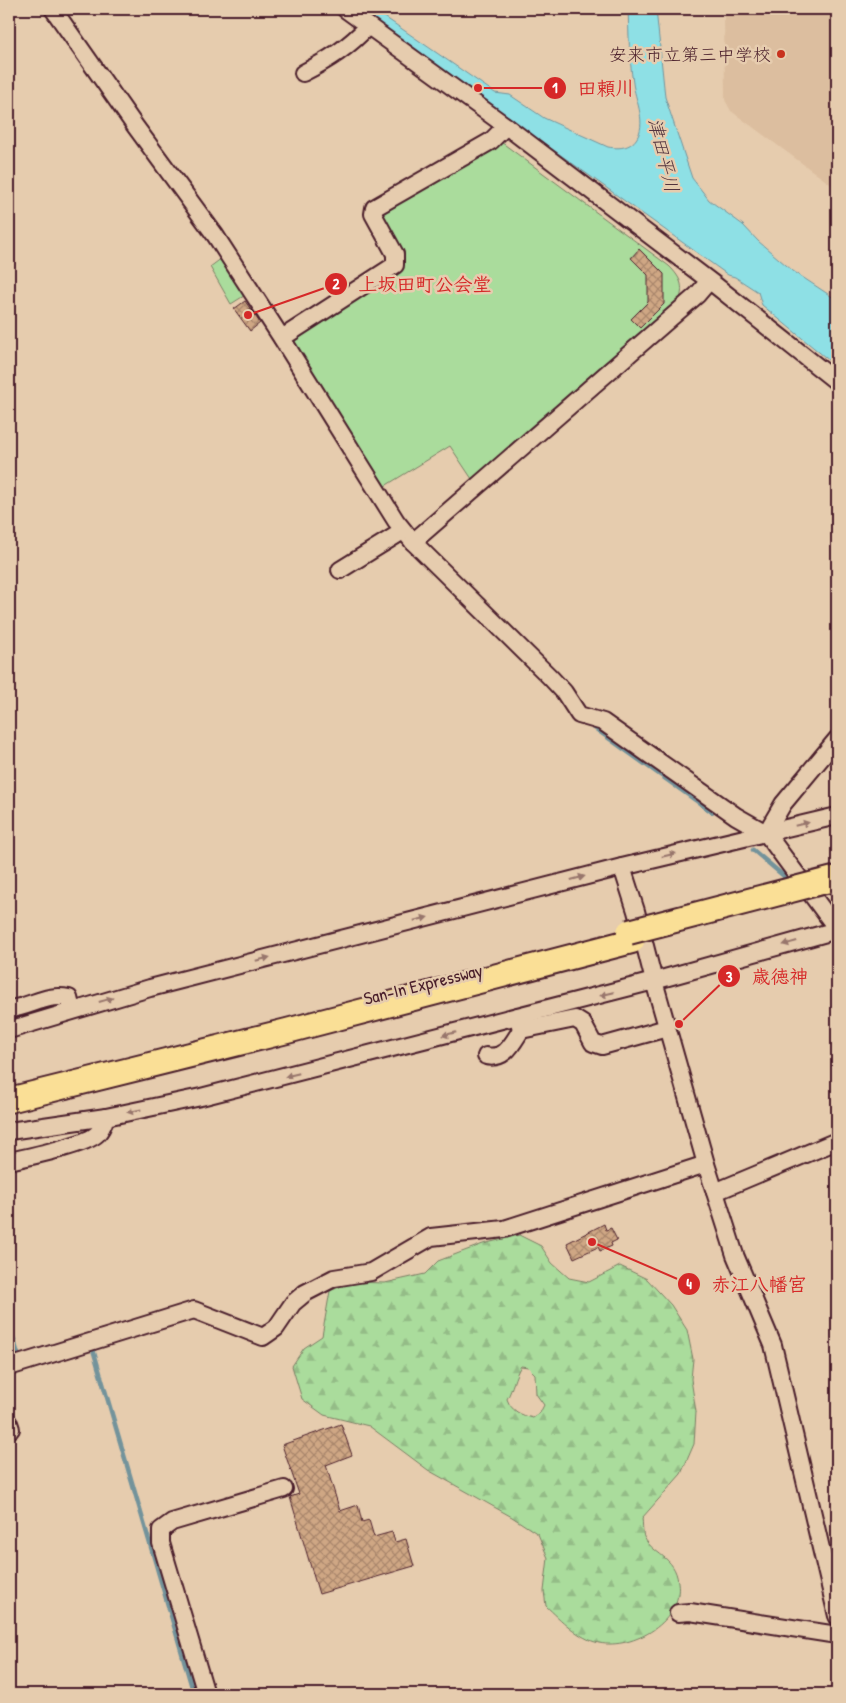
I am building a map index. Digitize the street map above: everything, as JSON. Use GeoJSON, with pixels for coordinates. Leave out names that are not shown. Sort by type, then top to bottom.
{"type":"FeatureCollection","features":[{"type":"Feature","properties":{"kind":"highway","name":"San-In Expressway"},"geometry":{"type":"LineString","coordinates":[[9,1100],[287,1031],[837,878]]}},
{"type":"Feature","properties":{"kind":"highway","name":"San-In Expressway"},"geometry":{"type":"LineString","coordinates":[[9,1091],[630,936],[837,891]]}},
{"type":"Feature","properties":{"kind":"street"},"geometry":{"type":"LineString","coordinates":[[9,1131],[106,1117],[201,1098],[520,1023],[654,982],[837,930],[766,833],[736,816],[603,722],[579,715],[564,692],[550,677],[408,536],[215,235],[135,126],[53,9]]}},
{"type":"Feature","properties":{"kind":"street"},"geometry":{"type":"LineString","coordinates":[[346,9],[506,126],[709,281],[837,382]]}},
{"type":"Feature","properties":{"kind":"street"},"geometry":{"type":"LineString","coordinates":[[303,73],[328,60],[352,44],[368,26]]}},
{"type":"Feature","properties":{"kind":"street"},"geometry":{"type":"LineString","coordinates":[[282,338],[395,265],[395,254],[373,214],[374,208],[492,142],[506,126]]}},
{"type":"Feature","properties":{"kind":"street"},"geometry":{"type":"LineString","coordinates":[[340,570],[408,536],[697,295],[709,281]]}},
{"type":"Feature","properties":{"kind":"street"},"geometry":{"type":"LineString","coordinates":[[766,833],[783,804],[837,739]]}},
{"type":"Feature","properties":{"kind":"street"},"geometry":{"type":"LineString","coordinates":[[9,1030],[150,988],[622,867],[837,816]]}},
{"type":"Feature","properties":{"kind":"street"},"geometry":{"type":"LineString","coordinates":[[622,867],[706,1164],[735,1255],[772,1345],[837,1616]]}},
{"type":"Feature","properties":{"kind":"street"},"geometry":{"type":"LineString","coordinates":[[9,1008],[19,1008],[56,996],[68,998],[72,1010]]}},
{"type":"Feature","properties":{"kind":"street"},"geometry":{"type":"LineString","coordinates":[[520,1023],[575,1018],[583,1024],[593,1043],[602,1046],[668,1028]]}},
{"type":"Feature","properties":{"kind":"street"},"geometry":{"type":"LineString","coordinates":[[486,1056],[498,1057],[503,1055],[520,1023]]}},
{"type":"Feature","properties":{"kind":"street"},"geometry":{"type":"LineString","coordinates":[[9,1161],[57,1150],[96,1135],[104,1125],[106,1117]]}},
{"type":"Feature","properties":{"kind":"street"},"geometry":{"type":"LineString","coordinates":[[715,1192],[837,1142]]}},
{"type":"Feature","properties":{"kind":"street"},"geometry":{"type":"LineString","coordinates":[[9,1367],[194,1310],[263,1337],[276,1328],[293,1303],[306,1294],[334,1278],[371,1272],[431,1237],[504,1229],[706,1164]]}},
{"type":"Feature","properties":{"kind":"street"},"geometry":{"type":"LineString","coordinates":[[206,1694],[161,1543],[161,1530],[172,1522],[284,1489]]}},
{"type":"Feature","properties":{"kind":"street"},"geometry":{"type":"LineString","coordinates":[[678,1613],[690,1612],[837,1635]]}},
{"type":"Feature","properties":{"kind":"shaded area","name":"安来市立第三中学校"},"geometry":{"type":"Polygon","coordinates":[[[724,9],[837,9],[837,189],[731,111],[725,100],[724,9]]]}},
{"type":"Feature","properties":{"kind":"green space"},"geometry":{"type":"Polygon","coordinates":[[[501,142],[669,266],[680,282],[681,296],[679,301],[474,482],[450,446],[385,486],[291,337],[397,269],[377,217],[380,209],[501,142]]]}},
{"type":"Feature","properties":{"kind":"green space"},"geometry":{"type":"Polygon","coordinates":[[[222,258],[247,294],[231,304],[210,267],[222,258]]]}},
{"type":"Feature","properties":{"kind":"green space"},"geometry":{"type":"Polygon","coordinates":[[[519,1235],[541,1246],[552,1263],[569,1278],[589,1282],[620,1266],[647,1279],[671,1305],[687,1330],[693,1359],[691,1379],[696,1412],[694,1444],[681,1474],[642,1518],[644,1537],[668,1561],[676,1573],[678,1596],[673,1609],[665,1620],[654,1630],[641,1637],[627,1642],[612,1644],[592,1641],[577,1633],[546,1606],[544,1591],[548,1558],[538,1534],[512,1517],[428,1470],[369,1426],[324,1415],[302,1399],[292,1366],[304,1348],[322,1336],[330,1291],[351,1282],[385,1283],[425,1274],[438,1261],[483,1244],[519,1235]],[[521,1366],[507,1399],[511,1407],[517,1412],[533,1418],[540,1413],[544,1405],[536,1394],[535,1374],[528,1367],[521,1366]]]}},
{"type":"Feature","properties":{"kind":"water","name":"津田平川"},"geometry":{"type":"Polygon","coordinates":[[[357,9],[373,9],[495,93],[510,95],[544,118],[608,147],[617,148],[625,147],[635,140],[641,123],[632,74],[628,9],[656,9],[665,97],[692,178],[709,200],[743,225],[758,241],[793,271],[837,300],[837,367],[762,305],[758,292],[735,277],[728,275],[357,9]]]}},
{"type":"Feature","properties":{"kind":"building"},"geometry":{"type":"Polygon","coordinates":[[[639,249],[664,274],[664,304],[640,328],[631,319],[648,302],[648,275],[631,258],[639,249]]]}},
{"type":"Feature","properties":{"kind":"building"},"geometry":{"type":"Polygon","coordinates":[[[245,301],[260,323],[250,331],[234,309],[245,301]]]}},
{"type":"Feature","properties":{"kind":"building"},"geometry":{"type":"Polygon","coordinates":[[[604,1224],[606,1230],[611,1228],[617,1240],[611,1243],[612,1246],[600,1251],[598,1247],[574,1258],[567,1243],[604,1224]]]}},
{"type":"Feature","properties":{"kind":"building"},"geometry":{"type":"Polygon","coordinates":[[[341,1424],[352,1455],[326,1465],[340,1511],[358,1505],[362,1522],[369,1520],[374,1537],[392,1532],[395,1542],[406,1539],[414,1566],[319,1594],[290,1497],[299,1494],[282,1445],[341,1424]]]}},
{"type":"Feature","properties":{"kind":"waterway"},"geometry":{"type":"LineString","coordinates":[[593,727],[712,812]]}},
{"type":"Feature","properties":{"kind":"waterway"},"geometry":{"type":"LineString","coordinates":[[753,850],[792,883]]}},
{"type":"Feature","properties":{"kind":"waterway"},"geometry":{"type":"LineString","coordinates":[[9,1324],[20,1361]]}},
{"type":"Feature","properties":{"kind":"waterway"},"geometry":{"type":"LineString","coordinates":[[92,1346],[194,1694]]}},
{"type":"Feature","properties":{"kind":"place","name":"安来市立第三中学校"},"geometry":{"type":"Point","coordinates":[781,54]}},
{"type":"Feature","properties":{"kind":"place","name":"田頼川"},"geometry":{"type":"Point","coordinates":[478,88]}},
{"type":"Feature","properties":{"kind":"place","name":"上坂田町公会堂"},"geometry":{"type":"Point","coordinates":[248,315]}},
{"type":"Feature","properties":{"kind":"place","name":"歳徳神"},"geometry":{"type":"Point","coordinates":[679,1024]}},
{"type":"Feature","properties":{"kind":"place","name":"赤江八幡宮"},"geometry":{"type":"Point","coordinates":[592,1242]}}]}
